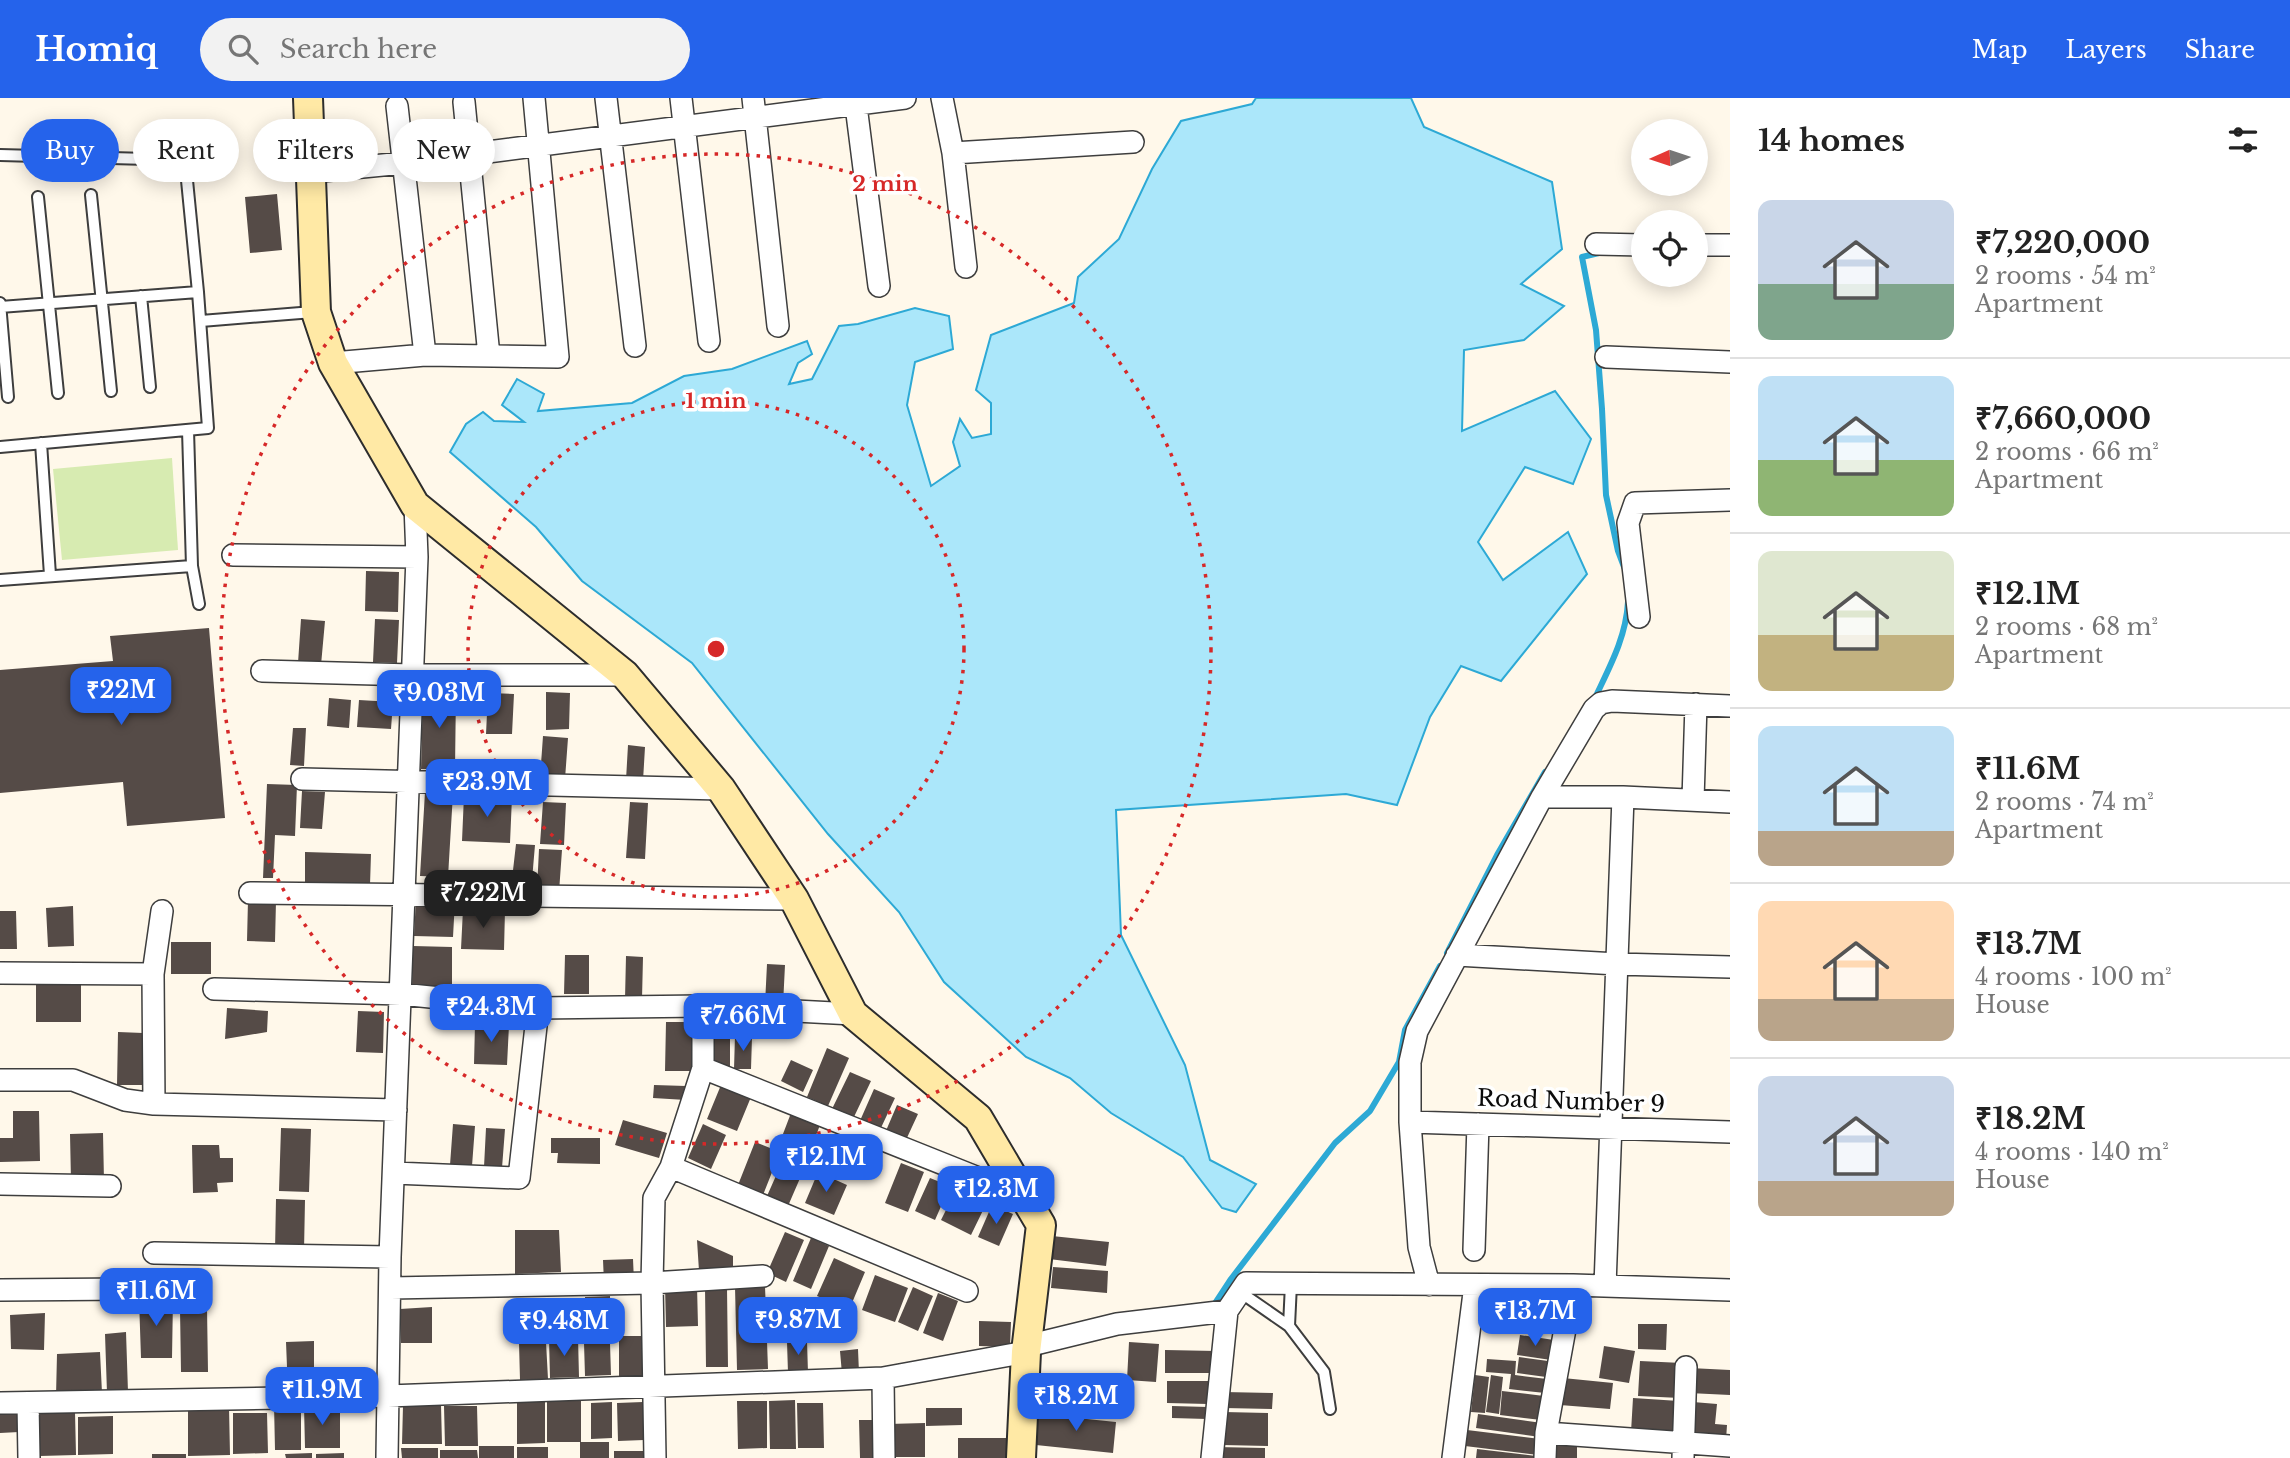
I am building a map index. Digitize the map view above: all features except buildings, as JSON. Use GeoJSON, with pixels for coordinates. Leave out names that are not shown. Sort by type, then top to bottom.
{"type":"FeatureCollection","features":[{"type":"Feature","properties":{"kind":"street"},"geometry":{"type":"LineString","coordinates":[[309,98],[310,119]]}},
{"type":"Feature","properties":{"kind":"street"},"geometry":{"type":"LineString","coordinates":[[333,363],[425,355],[558,357],[534,98]]}},
{"type":"Feature","properties":{"kind":"street"},"geometry":{"type":"LineString","coordinates":[[606,98],[635,346]]}},
{"type":"Feature","properties":{"kind":"street"},"geometry":{"type":"LineString","coordinates":[[681,98],[709,341]]}},
{"type":"Feature","properties":{"kind":"street"},"geometry":{"type":"LineString","coordinates":[[495,152],[685,127],[755,108],[905,98]]}},
{"type":"Feature","properties":{"kind":"street"},"geometry":{"type":"LineString","coordinates":[[942,98],[953,153],[966,267]]}},
{"type":"Feature","properties":{"kind":"street"},"geometry":{"type":"LineString","coordinates":[[855,101],[879,286]]}},
{"type":"Feature","properties":{"kind":"street"},"geometry":{"type":"LineString","coordinates":[[464,102],[466,119]]}},
{"type":"Feature","properties":{"kind":"street"},"geometry":{"type":"LineString","coordinates":[[397,106],[398,119]]}},
{"type":"Feature","properties":{"kind":"street"},"geometry":{"type":"LineString","coordinates":[[755,108],[778,326]]}},
{"type":"Feature","properties":{"kind":"street"},"geometry":{"type":"LineString","coordinates":[[953,153],[1133,142]]}},
{"type":"Feature","properties":{"kind":"street"},"geometry":{"type":"LineString","coordinates":[[312,182],[316,312],[333,363],[415,505],[625,676],[722,789],[794,899],[853,1014],[978,1118],[1026,1197],[1041,1225],[1027,1349],[1021,1458]]}},
{"type":"Feature","properties":{"kind":"street"},"geometry":{"type":"LineString","coordinates":[[405,182],[425,355]]}},
{"type":"Feature","properties":{"kind":"street"},"geometry":{"type":"LineString","coordinates":[[473,182],[489,356]]}},
{"type":"Feature","properties":{"kind":"street"},"geometry":{"type":"LineString","coordinates":[[1596,244],[1631,245]]}},
{"type":"Feature","properties":{"kind":"street"},"geometry":{"type":"LineString","coordinates":[[1708,245],[1730,245]]}},
{"type":"Feature","properties":{"kind":"street"},"geometry":{"type":"LineString","coordinates":[[1606,358],[1730,362]]}},
{"type":"Feature","properties":{"kind":"street"},"geometry":{"type":"LineString","coordinates":[[1639,617],[1628,523],[1635,503],[1730,500]]}},
{"type":"Feature","properties":{"kind":"street"},"geometry":{"type":"LineString","coordinates":[[387,1458],[390,1257],[409,782],[416,557],[415,505]]}},
{"type":"Feature","properties":{"kind":"street"},"geometry":{"type":"LineString","coordinates":[[233,555],[416,557]]}},
{"type":"Feature","properties":{"kind":"street"},"geometry":{"type":"LineString","coordinates":[[262,671],[625,676]]}},
{"type":"Feature","properties":{"kind":"street"},"geometry":{"type":"LineString","coordinates":[[1429,1285],[1419,1247],[1410,1122],[1410,1062],[1417,1031],[1542,797],[1594,709],[1601,703],[1612,701],[1730,706]]}},
{"type":"Feature","properties":{"kind":"street"},"geometry":{"type":"LineString","coordinates":[[1693,800],[1696,704]]}},
{"type":"Feature","properties":{"kind":"street"},"geometry":{"type":"LineString","coordinates":[[302,779],[722,789]]}},
{"type":"Feature","properties":{"kind":"street"},"geometry":{"type":"LineString","coordinates":[[1542,797],[1623,797],[1730,802]]}},
{"type":"Feature","properties":{"kind":"street"},"geometry":{"type":"LineString","coordinates":[[1605,1286],[1623,797]]}},
{"type":"Feature","properties":{"kind":"street"},"geometry":{"type":"LineString","coordinates":[[250,893],[794,899]]}},
{"type":"Feature","properties":{"kind":"street"},"geometry":{"type":"LineString","coordinates":[[153,1104],[153,974],[162,911]]}},
{"type":"Feature","properties":{"kind":"street"},"geometry":{"type":"LineString","coordinates":[[1457,956],[1730,967]]}},
{"type":"Feature","properties":{"kind":"street"},"geometry":{"type":"LineString","coordinates":[[0,973],[153,974]]}},
{"type":"Feature","properties":{"kind":"street"},"geometry":{"type":"LineString","coordinates":[[214,989],[401,994],[538,1008],[703,1006],[853,1014]]}},
{"type":"Feature","properties":{"kind":"street"},"geometry":{"type":"LineString","coordinates":[[655,1458],[652,1283],[654,1198],[671,1167],[703,1068],[703,1006]]}},
{"type":"Feature","properties":{"kind":"street"},"geometry":{"type":"LineString","coordinates":[[394,1173],[519,1178],[538,1008]]}},
{"type":"Feature","properties":{"kind":"street"},"geometry":{"type":"LineString","coordinates":[[703,1068],[1026,1197]]}},
{"type":"Feature","properties":{"kind":"street"},"geometry":{"type":"LineString","coordinates":[[0,1080],[73,1080],[125,1100],[153,1104],[396,1110]]}},
{"type":"Feature","properties":{"kind":"street","name":"Road Number 9"},"geometry":{"type":"LineString","coordinates":[[1410,1122],[1730,1132]]}},
{"type":"Feature","properties":{"kind":"street"},"geometry":{"type":"LineString","coordinates":[[1474,1250],[1478,1124]]}},
{"type":"Feature","properties":{"kind":"street"},"geometry":{"type":"LineString","coordinates":[[671,1167],[967,1291]]}},
{"type":"Feature","properties":{"kind":"street"},"geometry":{"type":"LineString","coordinates":[[0,1184],[110,1186]]}},
{"type":"Feature","properties":{"kind":"street"},"geometry":{"type":"LineString","coordinates":[[154,1254],[390,1257]]}},
{"type":"Feature","properties":{"kind":"street"},"geometry":{"type":"LineString","coordinates":[[391,1288],[652,1283],[764,1276]]}},
{"type":"Feature","properties":{"kind":"street"},"geometry":{"type":"LineString","coordinates":[[1212,1458],[1227,1311],[1246,1283],[1573,1285],[1730,1290]]}},
{"type":"Feature","properties":{"kind":"street"},"geometry":{"type":"LineString","coordinates":[[1453,1458],[1475,1285]]}},
{"type":"Feature","properties":{"kind":"street"},"geometry":{"type":"LineString","coordinates":[[1545,1458],[1546,1433],[1573,1285]]}},
{"type":"Feature","properties":{"kind":"street"},"geometry":{"type":"LineString","coordinates":[[0,1290],[129,1289]]}},
{"type":"Feature","properties":{"kind":"street"},"geometry":{"type":"LineString","coordinates":[[0,1403],[388,1396],[883,1378],[1027,1349],[1117,1324],[1227,1311]]}},
{"type":"Feature","properties":{"kind":"street"},"geometry":{"type":"LineString","coordinates":[[1683,1451],[1686,1367]]}},
{"type":"Feature","properties":{"kind":"street"},"geometry":{"type":"LineString","coordinates":[[883,1378],[884,1458]]}},
{"type":"Feature","properties":{"kind":"street"},"geometry":{"type":"LineString","coordinates":[[28,1403],[29,1458]]}},
{"type":"Feature","properties":{"kind":"street"},"geometry":{"type":"LineString","coordinates":[[1546,1433],[1683,1451],[1730,1446]]}},
{"type":"Feature","properties":{"kind":"lane"},"geometry":{"type":"LineString","coordinates":[[0,155],[186,160],[208,428],[0,447]]}},
{"type":"Feature","properties":{"kind":"lane"},"geometry":{"type":"LineString","coordinates":[[91,195],[111,391]]}},
{"type":"Feature","properties":{"kind":"lane"},"geometry":{"type":"LineString","coordinates":[[38,198],[58,393]]}},
{"type":"Feature","properties":{"kind":"lane"},"geometry":{"type":"LineString","coordinates":[[0,307],[198,292]]}},
{"type":"Feature","properties":{"kind":"lane"},"geometry":{"type":"LineString","coordinates":[[141,296],[150,387]]}},
{"type":"Feature","properties":{"kind":"lane"},"geometry":{"type":"LineString","coordinates":[[0,302],[8,397]]}},
{"type":"Feature","properties":{"kind":"lane"},"geometry":{"type":"LineString","coordinates":[[201,321],[316,312]]}},
{"type":"Feature","properties":{"kind":"lane"},"geometry":{"type":"LineString","coordinates":[[188,430],[192,566],[199,604]]}},
{"type":"Feature","properties":{"kind":"lane"},"geometry":{"type":"LineString","coordinates":[[41,443],[50,575]]}},
{"type":"Feature","properties":{"kind":"lane"},"geometry":{"type":"LineString","coordinates":[[0,580],[192,566]]}},
{"type":"Feature","properties":{"kind":"lane"},"geometry":{"type":"LineString","coordinates":[[1289,1326],[1291,1284]]}},
{"type":"Feature","properties":{"kind":"lane"},"geometry":{"type":"LineString","coordinates":[[1240,1292],[1289,1326],[1324,1372],[1330,1409]]}},
{"type":"Feature","properties":{"kind":"green space"},"geometry":{"type":"Polygon","coordinates":[[[172,458],[178,550],[62,560],[53,469],[172,458]]]}},
{"type":"Feature","properties":{"kind":"water"},"geometry":{"type":"Polygon","coordinates":[[[1256,98],[1411,98],[1424,127],[1552,182],[1562,249],[1521,284],[1564,306],[1524,340],[1464,350],[1462,431],[1555,391],[1591,439],[1573,484],[1525,467],[1478,542],[1503,580],[1568,532],[1587,574],[1501,681],[1461,666],[1430,717],[1397,805],[1346,794],[1116,810],[1121,935],[1185,1065],[1210,1160],[1256,1184],[1236,1212],[1222,1208],[1183,1157],[1111,1113],[1070,1078],[1026,1057],[944,982],[899,912],[828,834],[692,663],[582,581],[536,527],[450,452],[466,424],[483,412],[494,421],[524,422],[502,405],[517,379],[544,394],[538,411],[632,403],[684,376],[732,369],[807,341],[812,354],[798,363],[789,384],[812,379],[839,326],[858,324],[915,308],[949,316],[953,349],[915,362],[907,405],[931,486],[960,466],[953,442],[960,419],[972,438],[991,434],[991,403],[976,390],[991,335],[1074,303],[1078,277],[1119,239],[1152,169],[1181,121],[1252,104],[1256,98]]]}},
{"type":"Feature","properties":{"kind":"waterway"},"geometry":{"type":"LineString","coordinates":[[1603,252],[1582,257],[1596,330],[1606,495],[1624,567]]}},
{"type":"Feature","properties":{"kind":"waterway"},"geometry":{"type":"LineString","coordinates":[[1594,700],[1620,640],[1628,602]]}},
{"type":"Feature","properties":{"kind":"waterway"},"geometry":{"type":"LineString","coordinates":[[1447,953],[1497,855],[1545,772]]}},
{"type":"Feature","properties":{"kind":"waterway"},"geometry":{"type":"LineString","coordinates":[[1212,1308],[1335,1143],[1370,1111],[1399,1062],[1405,1030],[1440,966]]}}]}
